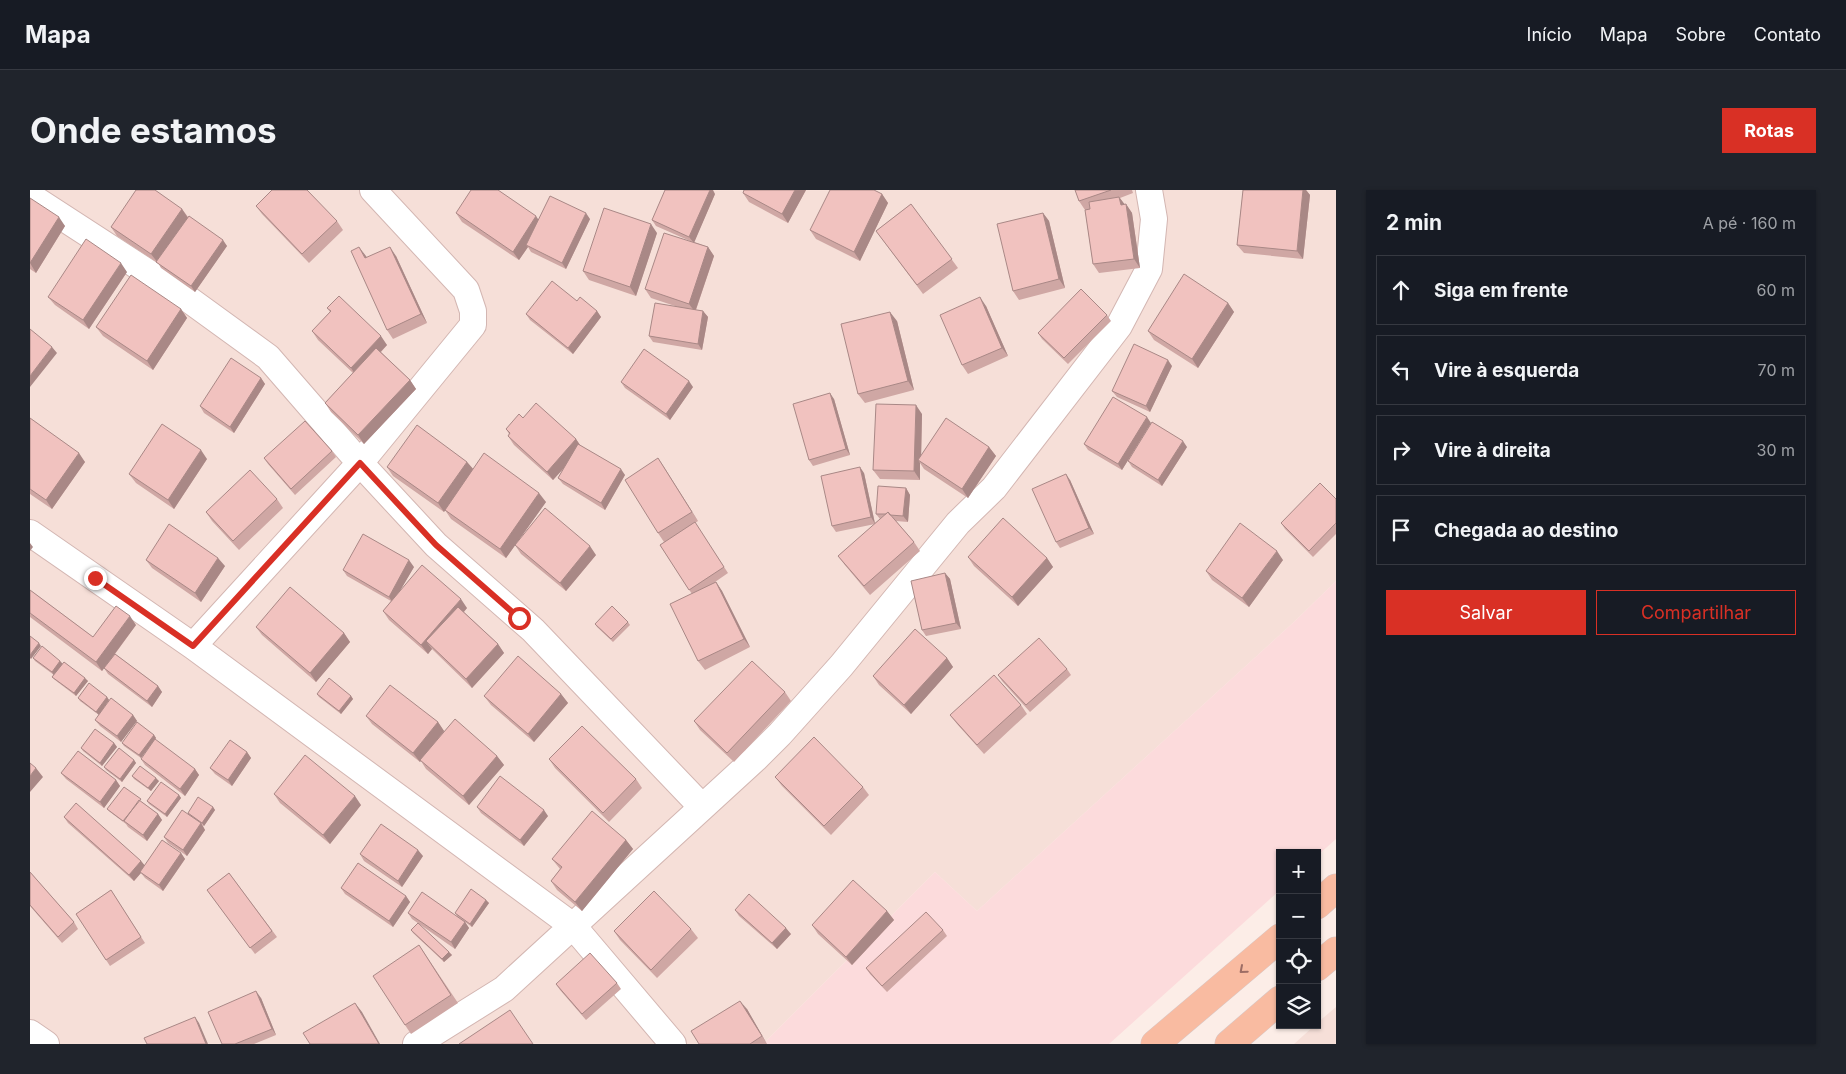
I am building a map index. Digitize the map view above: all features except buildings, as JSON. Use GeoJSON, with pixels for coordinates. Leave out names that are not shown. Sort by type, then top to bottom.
{"type":"FeatureCollection","features":[{"type":"Feature","properties":{"kind":"main road"},"geometry":{"type":"LineString","coordinates":[[1321,901],[1336,888]]}},
{"type":"Feature","properties":{"kind":"main road"},"geometry":{"type":"LineString","coordinates":[[1155,1044],[1279,939]]}},
{"type":"Feature","properties":{"kind":"main road"},"geometry":{"type":"LineString","coordinates":[[1321,964],[1336,951]]}},
{"type":"Feature","properties":{"kind":"main road"},"geometry":{"type":"LineString","coordinates":[[1229,1044],[1276,1003]]}},
{"type":"Feature","properties":{"kind":"street"},"geometry":{"type":"LineString","coordinates":[[193,646],[360,463],[474,325],[473,311],[466,290],[373,190]]}},
{"type":"Feature","properties":{"kind":"street"},"geometry":{"type":"LineString","coordinates":[[416,1044],[504,989],[780,734],[841,666],[958,523],[994,488],[1119,326],[1149,269],[1154,219],[1149,190]]}},
{"type":"Feature","properties":{"kind":"street"},"geometry":{"type":"LineString","coordinates":[[30,196],[184,296],[268,358],[360,463],[436,545],[533,630],[702,807]]}},
{"type":"Feature","properties":{"kind":"street"},"geometry":{"type":"LineString","coordinates":[[30,533],[193,646],[573,926],[673,1044]]}},
{"type":"Feature","properties":{"kind":"street"},"geometry":{"type":"LineString","coordinates":[[30,1033],[46,1044]]}},
{"type":"Feature","properties":{"kind":"shaded area"},"geometry":{"type":"Polygon","coordinates":[[[30,190],[1336,190],[1336,581],[1295,621],[977,911],[935,872],[763,1044],[30,1044],[30,190]]]}},
{"type":"Feature","properties":{"kind":"shaded area"},"geometry":{"type":"Polygon","coordinates":[[[1336,581],[1336,839],[1321,852],[1321,849],[1276,849],[1276,894],[1109,1044],[763,1044],[935,872],[977,911],[1295,621],[1336,581]]]}},
{"type":"Feature","properties":{"kind":"shaded area"},"geometry":{"type":"Polygon","coordinates":[[[1336,1007],[1336,1044],[1294,1044],[1311,1029],[1321,1029],[1321,1020],[1336,1007]]]}},
{"type":"Feature","properties":{"kind":"route"},"geometry":{"type":"LineString","coordinates":[[95,578],[193,646],[360,463],[436,545],[519,618]]}}]}
